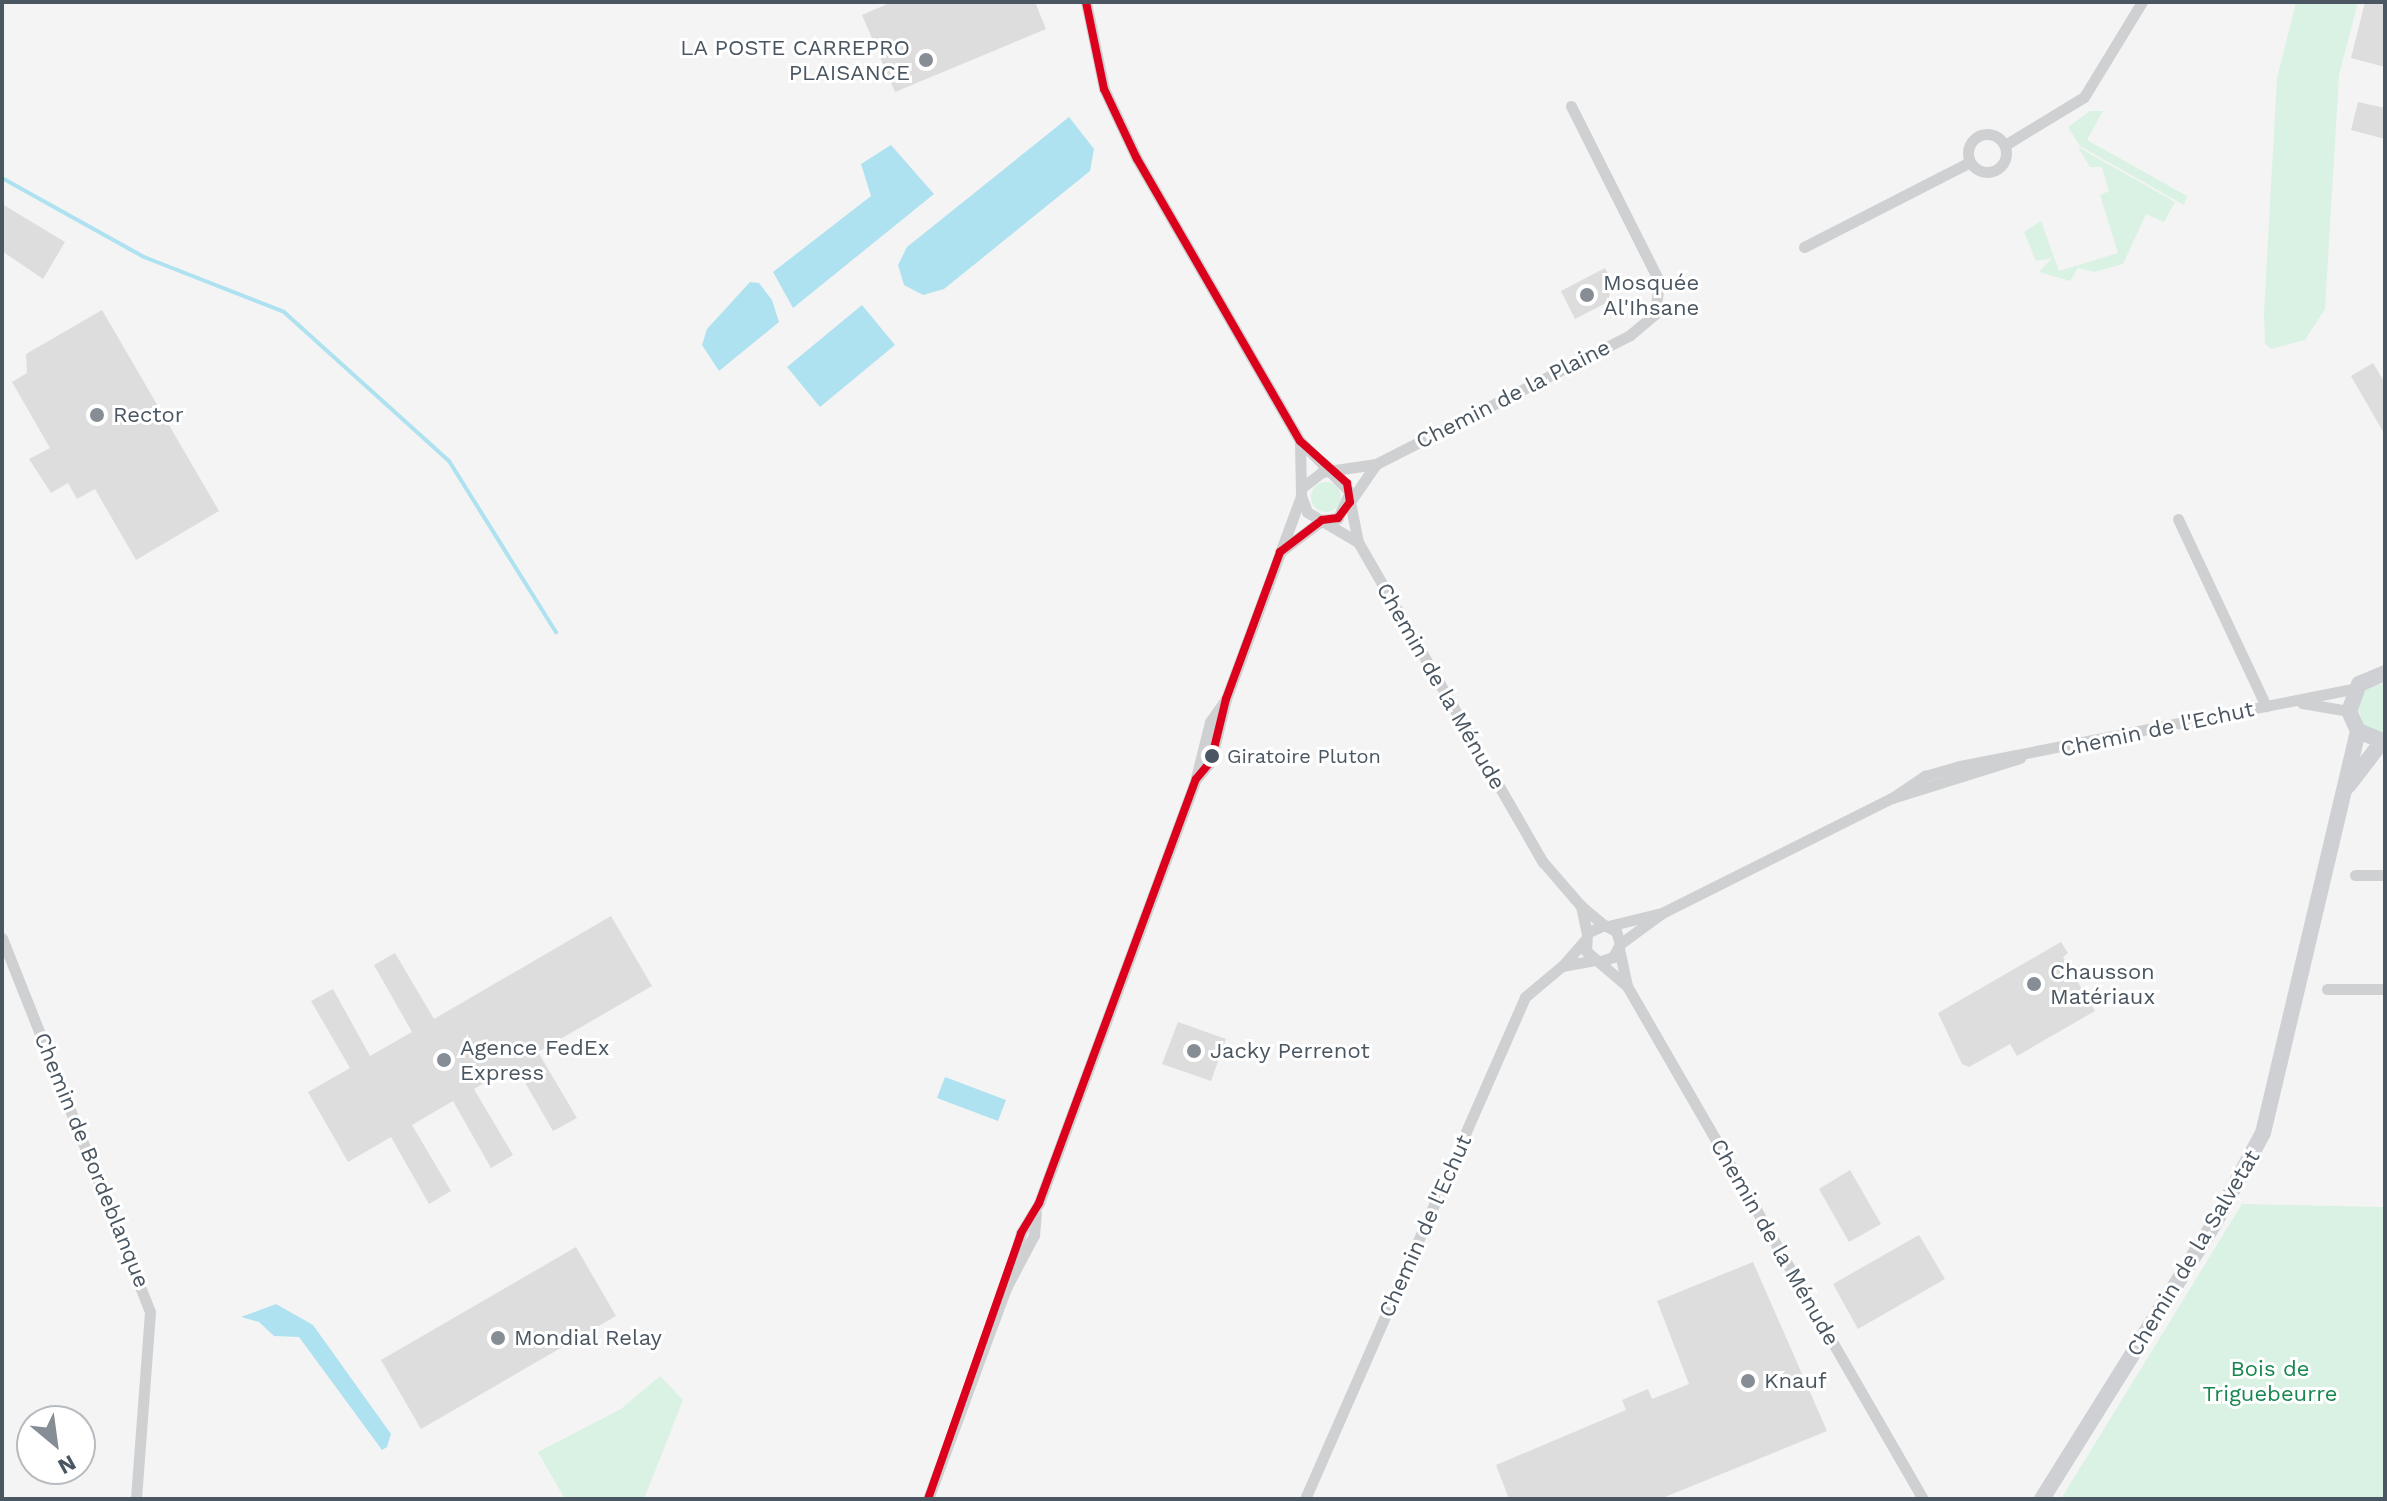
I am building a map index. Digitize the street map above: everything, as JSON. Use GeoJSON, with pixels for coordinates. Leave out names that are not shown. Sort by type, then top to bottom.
{"type":"FeatureCollection","features":[{"type":"Feature","properties":{"kind":"main road"},"geometry":{"type":"LineString","coordinates":[[2358,731],[2349,711],[2356,688],[2385,673]]}},
{"type":"Feature","properties":{"kind":"main road","name":"Chemin de la Salvetat"},"geometry":{"type":"LineString","coordinates":[[2042,1499],[2214,1224],[2263,1133],[2338,801],[2358,731],[2383,742],[2338,801]]}},
{"type":"Feature","properties":{"kind":"street"},"geometry":{"type":"LineString","coordinates":[[1086,2],[1100,74],[1121,127],[1153,186],[1300,441],[1329,472],[1347,483],[1350,502],[1338,518],[1322,520],[1280,552]]}},
{"type":"Feature","properties":{"kind":"street"},"geometry":{"type":"LineString","coordinates":[[2005,145],[2084,97],[2142,2]]}},
{"type":"Feature","properties":{"kind":"street","name":"Chemin de la Plaine"},"geometry":{"type":"LineString","coordinates":[[1329,472],[1376,464],[1630,335],[1655,314],[1659,281],[1571,106]]}},
{"type":"Feature","properties":{"kind":"street"},"geometry":{"type":"LineString","coordinates":[[1978,135],[1996,136],[2005,145],[2006,156],[1996,170],[1978,170],[1970,162],[1967,150],[1978,135]]}},
{"type":"Feature","properties":{"kind":"street"},"geometry":{"type":"LineString","coordinates":[[1804,247],[1970,162]]}},
{"type":"Feature","properties":{"kind":"street"},"geometry":{"type":"LineString","coordinates":[[1300,441],[1302,492],[1307,512],[1322,520]]}},
{"type":"Feature","properties":{"kind":"street","name":"Chemin de la Plaine"},"geometry":{"type":"LineString","coordinates":[[1350,502],[1376,464]]}},
{"type":"Feature","properties":{"kind":"street"},"geometry":{"type":"LineString","coordinates":[[928,1499],[1007,1286],[1034,1235],[1037,1206],[1196,779],[1202,743],[1226,699],[1302,492],[1315,474],[1329,472]]}},
{"type":"Feature","properties":{"kind":"street","name":"Chemin de la Ménude"},"geometry":{"type":"LineString","coordinates":[[1350,502],[1358,542],[1543,862],[1581,906],[1606,926],[1619,947],[1627,986]]}},
{"type":"Feature","properties":{"kind":"street"},"geometry":{"type":"LineString","coordinates":[[2178,519],[2266,706]]}},
{"type":"Feature","properties":{"kind":"street","name":"Chemin de la Ménude"},"geometry":{"type":"LineString","coordinates":[[1322,520],[1358,542]]}},
{"type":"Feature","properties":{"kind":"street","name":"Chemin de l'Echut"},"geometry":{"type":"LineString","coordinates":[[1562,966],[1598,960],[1662,913],[1941,771],[2020,758],[2356,688]]}},
{"type":"Feature","properties":{"kind":"street","name":"Chemin de l'Echut"},"geometry":{"type":"LineString","coordinates":[[2293,702],[2349,711]]}},
{"type":"Feature","properties":{"kind":"street"},"geometry":{"type":"LineString","coordinates":[[2355,875],[2385,875]]}},
{"type":"Feature","properties":{"kind":"street","name":"Chemin de la Ménude"},"geometry":{"type":"LineString","coordinates":[[1581,906],[1586,937],[1598,960],[1627,986],[1923,1499]]}},
{"type":"Feature","properties":{"kind":"street","name":"Chemin de l'Echut"},"geometry":{"type":"LineString","coordinates":[[1305,1499],[1525,997],[1562,966],[1586,937],[1606,926],[1662,913]]}},
{"type":"Feature","properties":{"kind":"street","name":"Chemin de Bordeblanque"},"geometry":{"type":"LineString","coordinates":[[2,938],[150,1312],[136,1499]]}},
{"type":"Feature","properties":{"kind":"street"},"geometry":{"type":"LineString","coordinates":[[2327,989],[2385,989]]}},
{"type":"Feature","properties":{"kind":"green space"},"geometry":{"type":"Polygon","coordinates":[[[2296,2],[2358,2],[2339,75],[2325,309],[2305,340],[2271,349],[2265,343],[2264,313],[2277,78],[2296,2]]]}},
{"type":"Feature","properties":{"kind":"green space"},"geometry":{"type":"Polygon","coordinates":[[[2090,111],[2103,111],[2087,140],[2187,196],[2184,205],[2080,146],[2068,127],[2090,111]]]}},
{"type":"Feature","properties":{"kind":"green space"},"geometry":{"type":"Polygon","coordinates":[[[2078,147],[2175,202],[2164,222],[2146,214],[2123,264],[2094,272],[2078,268],[2070,281],[2039,272],[2052,258],[2036,261],[2024,232],[2041,221],[2059,271],[2118,253],[2100,195],[2109,191],[2102,167],[2090,167],[2078,147]]]}},
{"type":"Feature","properties":{"kind":"green space"},"geometry":{"type":"Polygon","coordinates":[[[1326,482],[1332,483],[1340,491],[1340,503],[1332,511],[1326,512],[1320,511],[1312,503],[1311,497],[1312,491],[1320,483],[1326,482]]]}},
{"type":"Feature","properties":{"kind":"green space"},"geometry":{"type":"Polygon","coordinates":[[[2385,683],[2385,736],[2365,729],[2357,706],[2366,689],[2385,683]]]}},
{"type":"Feature","properties":{"kind":"green space","name":"Bois de Triguebeurre"},"geometry":{"type":"Polygon","coordinates":[[[2242,1204],[2385,1207],[2385,1499],[2061,1499],[2242,1204]]]}},
{"type":"Feature","properties":{"kind":"green space"},"geometry":{"type":"Polygon","coordinates":[[[660,1376],[683,1400],[644,1499],[565,1499],[538,1452],[621,1409],[660,1376]]]}},
{"type":"Feature","properties":{"kind":"water"},"geometry":{"type":"Polygon","coordinates":[[[1069,117],[1094,149],[1090,171],[944,289],[923,295],[904,285],[898,265],[907,247],[1069,117]]]}},
{"type":"Feature","properties":{"kind":"water"},"geometry":{"type":"Polygon","coordinates":[[[891,145],[934,194],[793,308],[773,272],[871,196],[861,164],[891,145]]]}},
{"type":"Feature","properties":{"kind":"water"},"geometry":{"type":"Polygon","coordinates":[[[750,282],[759,283],[772,300],[779,322],[719,371],[702,345],[707,329],[750,282]]]}},
{"type":"Feature","properties":{"kind":"water"},"geometry":{"type":"Polygon","coordinates":[[[862,305],[895,345],[820,407],[787,367],[862,305]]]}},
{"type":"Feature","properties":{"kind":"water"},"geometry":{"type":"Polygon","coordinates":[[[945,1077],[1006,1100],[998,1121],[937,1098],[945,1077]]]}},
{"type":"Feature","properties":{"kind":"water"},"geometry":{"type":"Polygon","coordinates":[[[276,1304],[313,1325],[391,1434],[387,1447],[382,1450],[299,1337],[274,1336],[259,1322],[241,1317],[276,1304]]]}},
{"type":"Feature","properties":{"kind":"building","name":"LA POSTE CARREPRO PLAISANCE"},"geometry":{"type":"Polygon","coordinates":[[[892,2],[1035,2],[1046,29],[895,92],[862,15],[892,2]]]}},
{"type":"Feature","properties":{"kind":"building"},"geometry":{"type":"Polygon","coordinates":[[[2365,2],[2385,2],[2385,67],[2351,58],[2365,2]]]}},
{"type":"Feature","properties":{"kind":"building"},"geometry":{"type":"Polygon","coordinates":[[[2358,102],[2385,108],[2385,139],[2351,130],[2358,102]]]}},
{"type":"Feature","properties":{"kind":"building"},"geometry":{"type":"Polygon","coordinates":[[[2,204],[65,242],[43,279],[2,251],[2,204]]]}},
{"type":"Feature","properties":{"kind":"building","name":"Mosquée Al'Ihsane"},"geometry":{"type":"Polygon","coordinates":[[[1605,268],[1615,287],[1608,290],[1612,300],[1575,319],[1561,291],[1605,268]]]}},
{"type":"Feature","properties":{"kind":"building","name":"Rector"},"geometry":{"type":"Polygon","coordinates":[[[102,310],[219,511],[136,560],[95,489],[77,499],[68,483],[51,493],[29,459],[50,448],[12,382],[27,373],[26,354],[102,310]]]}},
{"type":"Feature","properties":{"kind":"building"},"geometry":{"type":"Polygon","coordinates":[[[2373,363],[2385,383],[2385,435],[2351,376],[2373,363]]]}},
{"type":"Feature","properties":{"kind":"building","name":"Agence FedEx Express"},"geometry":{"type":"Polygon","coordinates":[[[611,916],[652,986],[538,1052],[577,1118],[553,1131],[515,1065],[474,1089],[513,1155],[491,1168],[453,1101],[412,1125],[451,1191],[429,1204],[391,1137],[348,1162],[308,1092],[350,1068],[311,1001],[333,989],[370,1056],[412,1032],[374,965],[395,953],[434,1019],[611,916]]]}},
{"type":"Feature","properties":{"kind":"building","name":"Chausson Matériaux"},"geometry":{"type":"Polygon","coordinates":[[[2061,942],[2068,953],[2063,957],[2095,1011],[2017,1056],[2010,1044],[1969,1067],[1962,1064],[1938,1013],[2061,942]]]}},
{"type":"Feature","properties":{"kind":"building","name":"Jacky Perrenot"},"geometry":{"type":"Polygon","coordinates":[[[1178,1022],[1226,1039],[1211,1081],[1162,1064],[1178,1022]]]}},
{"type":"Feature","properties":{"kind":"building"},"geometry":{"type":"Polygon","coordinates":[[[1850,1170],[1881,1224],[1849,1242],[1819,1189],[1850,1170]]]}},
{"type":"Feature","properties":{"kind":"building"},"geometry":{"type":"Polygon","coordinates":[[[1919,1235],[1945,1279],[1858,1329],[1833,1284],[1919,1235]]]}},
{"type":"Feature","properties":{"kind":"building","name":"Mondial Relay"},"geometry":{"type":"Polygon","coordinates":[[[576,1247],[616,1316],[421,1429],[381,1360],[576,1247]]]}},
{"type":"Feature","properties":{"kind":"building","name":"Knauf"},"geometry":{"type":"Polygon","coordinates":[[[1753,1262],[1827,1431],[1660,1499],[1509,1499],[1496,1465],[1626,1410],[1622,1400],[1648,1389],[1652,1399],[1689,1384],[1657,1301],[1753,1262]]]}},
{"type":"Feature","properties":{"kind":"waterway"},"geometry":{"type":"LineString","coordinates":[[2,178],[144,257],[284,312],[449,461],[556,632]]}},
{"type":"Feature","properties":{"kind":"transit line"},"geometry":{"type":"LineString","coordinates":[[928,1499],[1021,1233],[1039,1203],[1196,779],[1211,761],[1226,699],[1280,552],[1322,520],[1338,518],[1350,502],[1347,483],[1300,441],[1137,159],[1104,89],[1086,2]]}},
{"type":"Feature","properties":{"kind":"place","name":"LA POSTE CARREPRO PLAISANCE"},"geometry":{"type":"Point","coordinates":[926,60]}},
{"type":"Feature","properties":{"kind":"place","name":"Mosquée Al'Ihsane"},"geometry":{"type":"Point","coordinates":[1587,295]}},
{"type":"Feature","properties":{"kind":"place","name":"Rector"},"geometry":{"type":"Point","coordinates":[97,415]}},
{"type":"Feature","properties":{"kind":"place","name":"Giratoire Pluton"},"geometry":{"type":"Point","coordinates":[1212,756]}},
{"type":"Feature","properties":{"kind":"place","name":"Chausson Matériaux"},"geometry":{"type":"Point","coordinates":[2034,984]}},
{"type":"Feature","properties":{"kind":"place","name":"Jacky Perrenot"},"geometry":{"type":"Point","coordinates":[1194,1051]}},
{"type":"Feature","properties":{"kind":"place","name":"Agence FedEx Express"},"geometry":{"type":"Point","coordinates":[444,1060]}},
{"type":"Feature","properties":{"kind":"place","name":"Mondial Relay"},"geometry":{"type":"Point","coordinates":[498,1338]}},
{"type":"Feature","properties":{"kind":"place","name":"Knauf"},"geometry":{"type":"Point","coordinates":[1748,1381]}}]}
